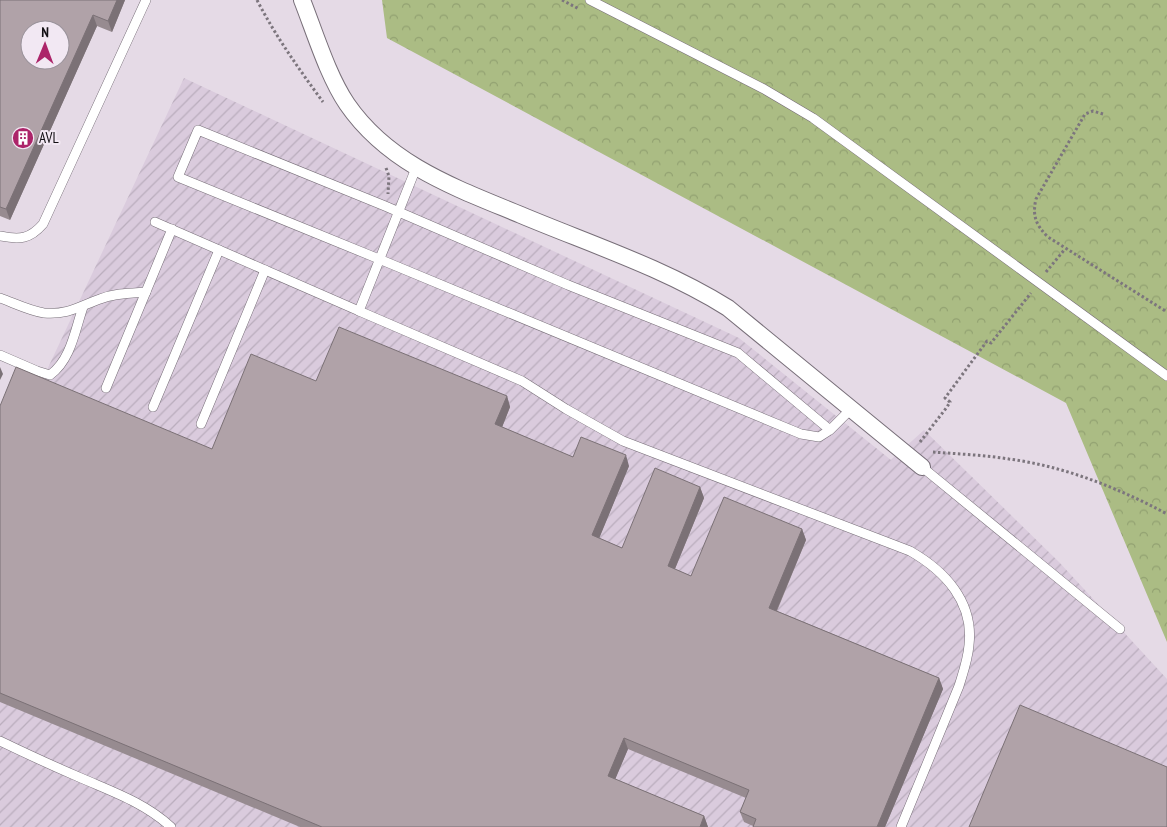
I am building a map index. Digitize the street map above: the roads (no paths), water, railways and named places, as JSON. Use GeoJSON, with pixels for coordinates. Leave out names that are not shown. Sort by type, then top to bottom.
{"type":"FeatureCollection","features":[{"type":"Feature","properties":{"kind":"street"},"geometry":{"type":"LineString","coordinates":[[302,0],[329,69],[347,103],[362,123],[386,146],[416,168],[477,197],[666,274],[701,291],[728,308],[922,466]]}},
{"type":"Feature","properties":{"kind":"lane"},"geometry":{"type":"LineString","coordinates":[[0,236],[21,238],[35,234],[43,224],[146,0]]}},
{"type":"Feature","properties":{"kind":"lane"},"geometry":{"type":"LineString","coordinates":[[590,0],[764,89],[813,118],[1167,376]]}},
{"type":"Feature","properties":{"kind":"lane"},"geometry":{"type":"LineString","coordinates":[[830,430],[738,353],[568,285],[385,206],[198,130],[178,177],[801,434],[819,437],[830,430],[852,408]]}},
{"type":"Feature","properties":{"kind":"lane"},"geometry":{"type":"LineString","coordinates":[[359,311],[416,168]]}},
{"type":"Feature","properties":{"kind":"lane"},"geometry":{"type":"LineString","coordinates":[[155,222],[522,381],[566,409],[624,441],[910,550],[923,558],[947,579],[958,593],[968,614],[970,627],[969,645],[959,686],[900,827]]}},
{"type":"Feature","properties":{"kind":"lane"},"geometry":{"type":"LineString","coordinates":[[106,388],[172,229]]}},
{"type":"Feature","properties":{"kind":"lane"},"geometry":{"type":"LineString","coordinates":[[153,407],[219,250]]}},
{"type":"Feature","properties":{"kind":"lane"},"geometry":{"type":"LineString","coordinates":[[201,424],[265,270]]}},
{"type":"Feature","properties":{"kind":"lane"},"geometry":{"type":"LineString","coordinates":[[0,298],[42,313],[61,313],[122,293],[146,292]]}},
{"type":"Feature","properties":{"kind":"lane"},"geometry":{"type":"LineString","coordinates":[[0,355],[50,375],[58,370],[67,354],[83,307]]}},
{"type":"Feature","properties":{"kind":"lane"},"geometry":{"type":"LineString","coordinates":[[922,466],[1120,629]]}},
{"type":"Feature","properties":{"kind":"lane"},"geometry":{"type":"LineString","coordinates":[[0,741],[36,759],[138,802],[158,815],[171,827]]}},
{"type":"Feature","properties":{"kind":"place","name":"AVL"},"geometry":{"type":"Point","coordinates":[23,138]}}]}
